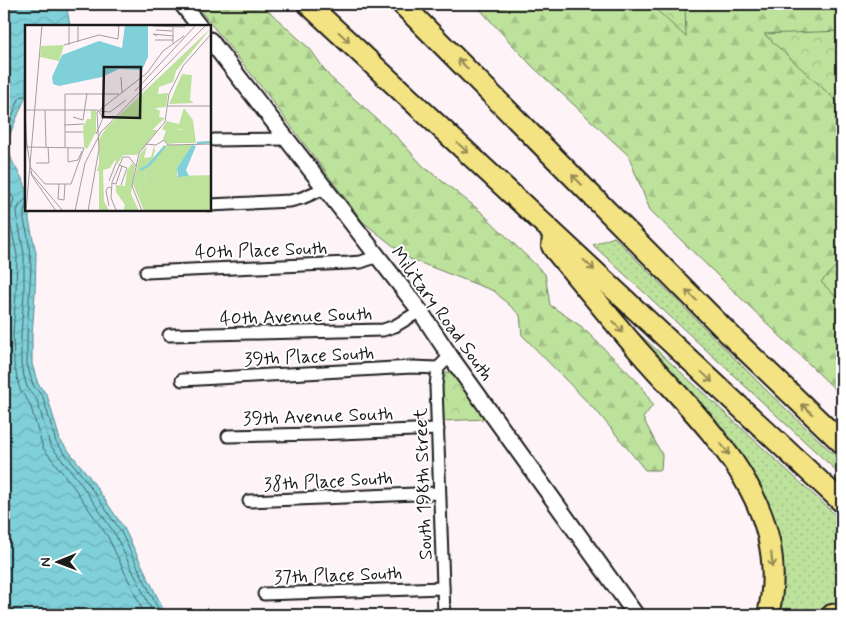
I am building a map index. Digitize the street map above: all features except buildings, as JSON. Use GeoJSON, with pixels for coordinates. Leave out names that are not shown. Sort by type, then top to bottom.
{"type":"FeatureCollection","features":[{"type":"Feature","properties":{"kind":"highway"},"geometry":{"type":"LineString","coordinates":[[308,4],[842,502]]}},
{"type":"Feature","properties":{"kind":"highway"},"geometry":{"type":"LineString","coordinates":[[402,4],[734,339],[842,443]]}},
{"type":"Feature","properties":{"kind":"highway"},"geometry":{"type":"LineString","coordinates":[[553,232],[552,242],[554,249],[625,335],[723,446],[747,482],[761,513],[772,558],[772,592],[768,615]]}},
{"type":"Feature","properties":{"kind":"highway"},"geometry":{"type":"LineString","coordinates":[[832,615],[842,614]]}},
{"type":"Feature","properties":{"kind":"main road"},"geometry":{"type":"LineString","coordinates":[[182,4],[199,25]]}},
{"type":"Feature","properties":{"kind":"main road","name":"Military Road South"},"geometry":{"type":"LineString","coordinates":[[211,41],[420,311],[450,356],[636,615]]}},
{"type":"Feature","properties":{"kind":"street"},"geometry":{"type":"LineString","coordinates":[[214,140],[288,139]]}},
{"type":"Feature","properties":{"kind":"street"},"geometry":{"type":"LineString","coordinates":[[211,205],[290,200],[302,198],[325,188]]}},
{"type":"Feature","properties":{"kind":"street","name":"40th Place South"},"geometry":{"type":"LineString","coordinates":[[146,272],[348,263],[369,260],[378,256]]}},
{"type":"Feature","properties":{"kind":"street","name":"40th Avenue South"},"geometry":{"type":"LineString","coordinates":[[169,335],[383,330],[395,326],[420,311]]}},
{"type":"Feature","properties":{"kind":"street"},"geometry":{"type":"LineString","coordinates":[[438,368],[450,356]]}},
{"type":"Feature","properties":{"kind":"street","name":"39th Place South"},"geometry":{"type":"LineString","coordinates":[[182,380],[412,367],[438,368]]}},
{"type":"Feature","properties":{"kind":"street","name":"South 198th Street"},"geometry":{"type":"LineString","coordinates":[[438,368],[436,386],[444,615]]}},
{"type":"Feature","properties":{"kind":"street","name":"39th Avenue South"},"geometry":{"type":"LineString","coordinates":[[228,436],[438,429]]}},
{"type":"Feature","properties":{"kind":"street","name":"38th Place South"},"geometry":{"type":"LineString","coordinates":[[249,501],[440,493]]}},
{"type":"Feature","properties":{"kind":"street","name":"37th Place South"},"geometry":{"type":"LineString","coordinates":[[264,594],[443,588]]}},
{"type":"Feature","properties":{"kind":"green space"},"geometry":{"type":"Polygon","coordinates":[[[195,4],[261,4],[311,50],[329,76],[399,139],[423,166],[479,210],[545,274],[550,305],[582,327],[639,383],[653,405],[643,418],[662,455],[661,470],[645,470],[600,415],[522,335],[520,315],[494,291],[410,259],[363,222],[263,89],[195,4]]]}},
{"type":"Feature","properties":{"kind":"green space"},"geometry":{"type":"Polygon","coordinates":[[[475,4],[842,4],[842,396],[650,210],[628,155],[532,66],[475,4]]]}},
{"type":"Feature","properties":{"kind":"green space"},"geometry":{"type":"Polygon","coordinates":[[[650,4],[685,4],[686,37],[650,4]]]}},
{"type":"Feature","properties":{"kind":"green space"},"geometry":{"type":"Polygon","coordinates":[[[842,31],[842,106],[764,34],[842,31]]]}},
{"type":"Feature","properties":{"kind":"green space"},"geometry":{"type":"Polygon","coordinates":[[[614,237],[767,391],[842,462],[842,476],[593,245],[614,237]]]}},
{"type":"Feature","properties":{"kind":"green space"},"geometry":{"type":"Polygon","coordinates":[[[842,260],[842,302],[821,282],[842,260]]]}},
{"type":"Feature","properties":{"kind":"green space"},"geometry":{"type":"Polygon","coordinates":[[[621,317],[842,521],[842,606],[830,606],[810,615],[777,615],[783,587],[779,537],[757,481],[621,317]]]}},
{"type":"Feature","properties":{"kind":"green space"},"geometry":{"type":"Polygon","coordinates":[[[450,372],[454,374],[484,419],[443,421],[442,377],[450,372]]]}},
{"type":"Feature","properties":{"kind":"water"},"geometry":{"type":"Polygon","coordinates":[[[4,4],[66,4],[70,25],[25,25],[25,98],[10,134],[7,148],[25,186],[25,211],[29,211],[36,253],[32,364],[38,384],[47,395],[60,440],[88,475],[124,528],[166,615],[4,615],[4,4]]]}}]}
